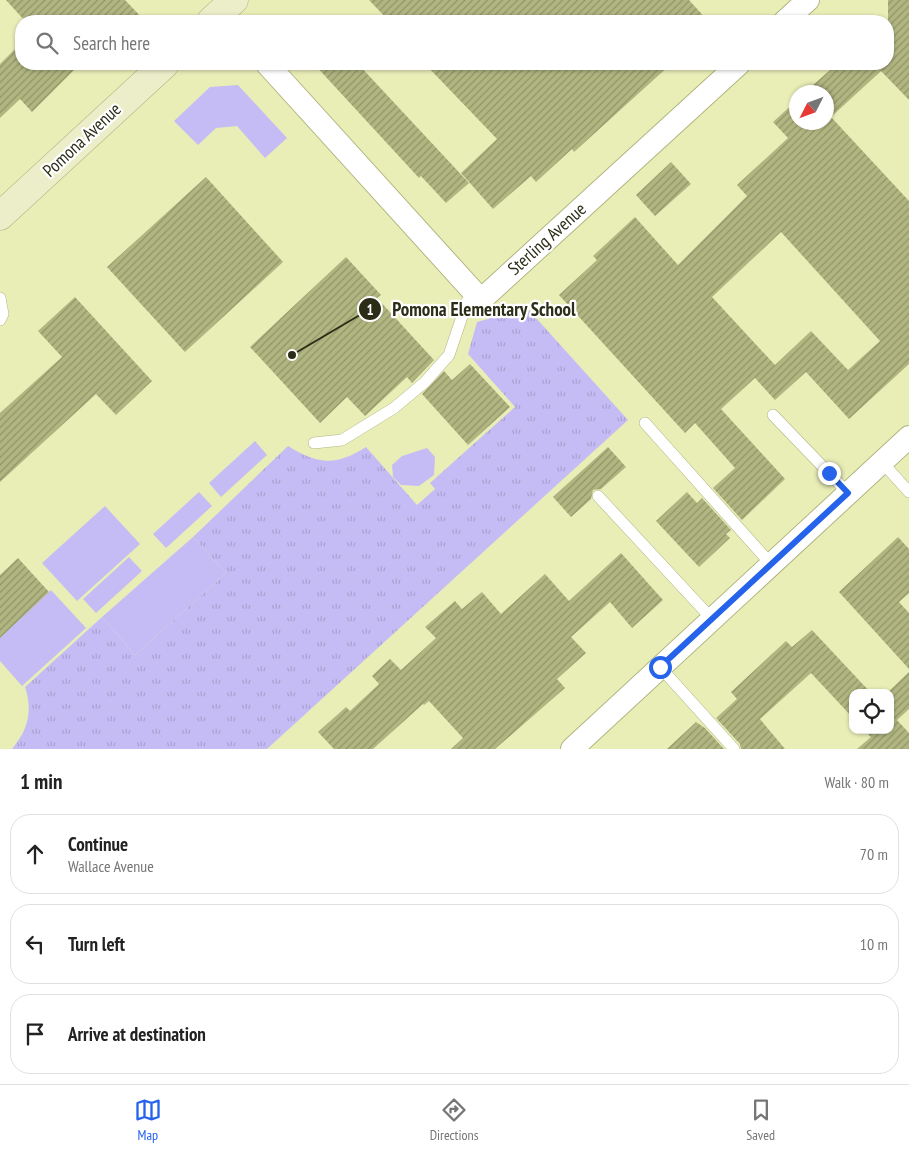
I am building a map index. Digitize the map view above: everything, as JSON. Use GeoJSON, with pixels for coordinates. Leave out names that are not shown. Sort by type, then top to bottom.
{"type":"FeatureCollection","features":[{"type":"Feature","properties":{"kind":"street"},"geometry":{"type":"LineString","coordinates":[[791,15],[804,1]]}},
{"type":"Feature","properties":{"kind":"street","name":"Pomona Avenue"},"geometry":{"type":"LineString","coordinates":[[0,216],[158,70]]}},
{"type":"Feature","properties":{"kind":"street"},"geometry":{"type":"LineString","coordinates":[[272,70],[472,290]]}},
{"type":"Feature","properties":{"kind":"street","name":"Sterling Avenue"},"geometry":{"type":"LineString","coordinates":[[472,290],[481,300],[732,70]]}},
{"type":"Feature","properties":{"kind":"street"},"geometry":{"type":"LineString","coordinates":[[572,749],[909,437]]}},
{"type":"Feature","properties":{"kind":"lane"},"geometry":{"type":"LineString","coordinates":[[314,443],[342,440],[394,408],[425,382],[449,355],[472,290]]}},
{"type":"Feature","properties":{"kind":"lane"},"geometry":{"type":"LineString","coordinates":[[0,298],[3,314],[0,320]]}},
{"type":"Feature","properties":{"kind":"lane"},"geometry":{"type":"LineString","coordinates":[[773,415],[848,493]]}},
{"type":"Feature","properties":{"kind":"lane"},"geometry":{"type":"LineString","coordinates":[[645,423],[771,564]]}},
{"type":"Feature","properties":{"kind":"lane"},"geometry":{"type":"LineString","coordinates":[[882,462],[909,492]]}},
{"type":"Feature","properties":{"kind":"lane"},"geometry":{"type":"LineString","coordinates":[[598,496],[712,619]]}},
{"type":"Feature","properties":{"kind":"lane"},"geometry":{"type":"LineString","coordinates":[[660,667],[734,749]]}},
{"type":"Feature","properties":{"kind":"green space"},"geometry":{"type":"Polygon","coordinates":[[[238,85],[287,138],[265,158],[237,126],[216,128],[198,145],[174,121],[210,87],[238,85]]]}},
{"type":"Feature","properties":{"kind":"green space"},"geometry":{"type":"Polygon","coordinates":[[[527,308],[628,420],[267,749],[12,749],[22,735],[29,712],[25,687],[102,617],[135,655],[226,573],[193,537],[288,446],[309,457],[327,461],[346,458],[366,447],[417,505],[435,489],[430,483],[515,407],[468,354],[477,322],[527,308]]]}},
{"type":"Feature","properties":{"kind":"green space"},"geometry":{"type":"Polygon","coordinates":[[[255,441],[267,455],[221,497],[209,483],[255,441]]]}},
{"type":"Feature","properties":{"kind":"green space"},"geometry":{"type":"Polygon","coordinates":[[[427,448],[435,457],[434,475],[419,486],[401,485],[393,477],[392,465],[402,456],[427,448]]]}},
{"type":"Feature","properties":{"kind":"green space"},"geometry":{"type":"Polygon","coordinates":[[[199,492],[212,506],[166,548],[153,534],[199,492]]]}},
{"type":"Feature","properties":{"kind":"green space"},"geometry":{"type":"Polygon","coordinates":[[[105,506],[140,544],[77,601],[42,563],[105,506]]]}},
{"type":"Feature","properties":{"kind":"green space"},"geometry":{"type":"Polygon","coordinates":[[[193,537],[226,573],[135,655],[102,617],[193,537]]]}},
{"type":"Feature","properties":{"kind":"green space"},"geometry":{"type":"Polygon","coordinates":[[[129,557],[142,571],[96,613],[83,599],[129,557]]]}},
{"type":"Feature","properties":{"kind":"green space"},"geometry":{"type":"Polygon","coordinates":[[[51,590],[86,628],[22,686],[0,661],[0,637],[51,590]]]}},
{"type":"Feature","properties":{"kind":"building"},"geometry":{"type":"Polygon","coordinates":[[[6,0],[125,0],[139,15],[20,15],[6,0]]]}},
{"type":"Feature","properties":{"kind":"building"},"geometry":{"type":"Polygon","coordinates":[[[369,0],[689,0],[703,15],[383,15],[369,0]]]}},
{"type":"Feature","properties":{"kind":"building"},"geometry":{"type":"Polygon","coordinates":[[[888,0],[909,0],[909,100],[881,71],[834,114],[834,85],[813,85],[830,70],[894,70],[894,15],[888,15],[888,0]]]}},
{"type":"Feature","properties":{"kind":"building"},"geometry":{"type":"Polygon","coordinates":[[[15,49],[15,70],[74,70],[32,112],[20,99],[0,118],[0,64],[15,49]]]}},
{"type":"Feature","properties":{"kind":"building"},"geometry":{"type":"Polygon","coordinates":[[[320,70],[364,70],[469,183],[446,203],[421,176],[419,178],[320,70]]]}},
{"type":"Feature","properties":{"kind":"building"},"geometry":{"type":"Polygon","coordinates":[[[431,70],[664,70],[574,152],[572,149],[536,182],[531,176],[493,209],[461,173],[497,139],[431,70]]]}},
{"type":"Feature","properties":{"kind":"building"},"geometry":{"type":"Polygon","coordinates":[[[789,107],[789,130],[834,130],[834,120],[909,201],[909,364],[849,419],[806,372],[775,400],[755,378],[721,409],[785,479],[742,520],[713,488],[735,468],[695,423],[685,433],[559,295],[597,260],[593,256],[635,217],[678,265],[747,196],[737,185],[788,138],[773,122],[789,107]],[[781,232],[712,297],[775,365],[811,331],[848,370],[880,341],[781,232]]]}},
{"type":"Feature","properties":{"kind":"building"},"geometry":{"type":"Polygon","coordinates":[[[671,162],[691,184],[655,216],[636,195],[671,162]]]}},
{"type":"Feature","properties":{"kind":"building"},"geometry":{"type":"Polygon","coordinates":[[[206,177],[283,262],[185,352],[107,267],[206,177]]]}},
{"type":"Feature","properties":{"kind":"building"},"geometry":{"type":"Polygon","coordinates":[[[346,257],[381,295],[377,298],[434,360],[412,383],[407,377],[365,416],[347,397],[320,423],[250,347],[346,257]]]}},
{"type":"Feature","properties":{"kind":"building"},"geometry":{"type":"Polygon","coordinates":[[[75,297],[152,381],[116,415],[96,394],[0,482],[0,413],[62,357],[38,331],[75,297]]]}},
{"type":"Feature","properties":{"kind":"building"},"geometry":{"type":"Polygon","coordinates":[[[470,364],[510,407],[468,445],[422,394],[444,371],[452,380],[470,364]]]}},
{"type":"Feature","properties":{"kind":"building"},"geometry":{"type":"Polygon","coordinates":[[[608,447],[626,467],[601,489],[593,490],[591,499],[571,517],[553,497],[608,447]]]}},
{"type":"Feature","properties":{"kind":"building"},"geometry":{"type":"Polygon","coordinates":[[[687,492],[697,503],[702,498],[731,530],[726,534],[730,538],[699,567],[656,521],[687,492]]]}},
{"type":"Feature","properties":{"kind":"building"},"geometry":{"type":"Polygon","coordinates":[[[898,537],[909,549],[909,593],[899,602],[909,613],[909,669],[839,592],[898,537]]]}},
{"type":"Feature","properties":{"kind":"building"},"geometry":{"type":"Polygon","coordinates":[[[621,553],[663,600],[632,628],[610,602],[571,637],[586,653],[557,679],[565,688],[495,749],[451,749],[463,738],[429,701],[423,704],[373,749],[334,749],[318,732],[346,707],[350,711],[379,684],[372,676],[390,659],[401,670],[436,638],[425,627],[455,601],[462,609],[482,592],[501,614],[545,574],[569,601],[621,553]]]}},
{"type":"Feature","properties":{"kind":"building"},"geometry":{"type":"Polygon","coordinates":[[[18,558],[49,592],[0,638],[0,575],[18,558]]]}},
{"type":"Feature","properties":{"kind":"building"},"geometry":{"type":"Polygon","coordinates":[[[812,630],[867,689],[849,689],[849,714],[811,673],[760,719],[785,749],[741,749],[740,744],[716,718],[737,699],[731,692],[786,641],[792,647],[812,630]]]}},
{"type":"Feature","properties":{"kind":"building"},"geometry":{"type":"Polygon","coordinates":[[[909,672],[909,709],[897,720],[909,733],[909,749],[857,749],[871,737],[868,734],[894,734],[894,689],[891,689],[909,672]]]}},
{"type":"Feature","properties":{"kind":"building"},"geometry":{"type":"Polygon","coordinates":[[[696,722],[705,728],[724,749],[667,749],[696,722]]]}},
{"type":"Feature","properties":{"kind":"place","name":"Pomona Elementary School"},"geometry":{"type":"Point","coordinates":[292,355]}},
{"type":"Feature","properties":{"kind":"route"},"geometry":{"type":"LineString","coordinates":[[660,667],[848,493],[829,473]]}}]}
